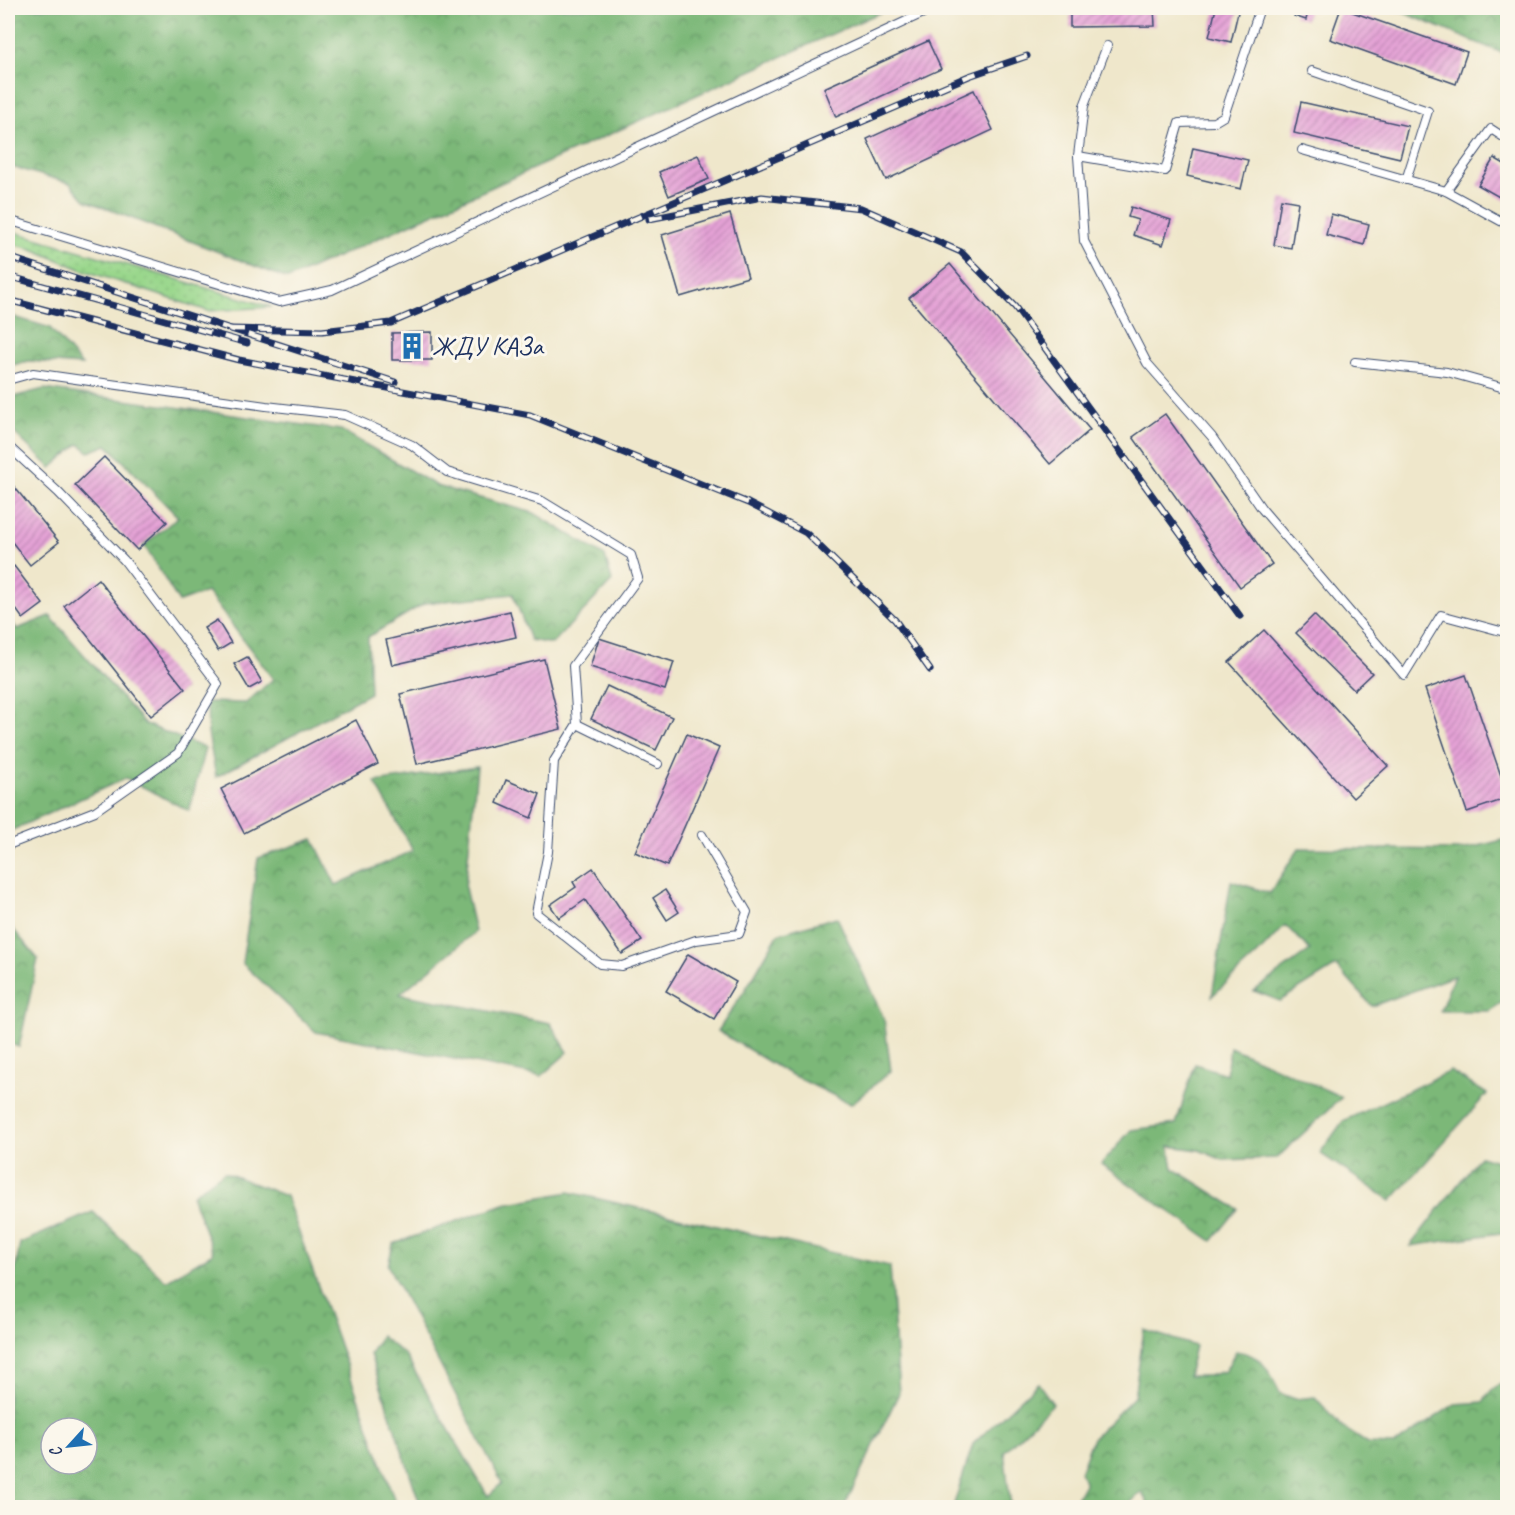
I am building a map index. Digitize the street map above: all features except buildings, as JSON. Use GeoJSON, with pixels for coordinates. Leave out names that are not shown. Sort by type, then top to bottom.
{"type":"FeatureCollection","features":[{"type":"Feature","properties":{"kind":"lane"},"geometry":{"type":"LineString","coordinates":[[8,220],[279,302],[332,290],[934,8]]}},
{"type":"Feature","properties":{"kind":"lane"},"geometry":{"type":"LineString","coordinates":[[1078,156],[1165,171],[1179,123],[1214,122],[1224,116],[1260,8]]}},
{"type":"Feature","properties":{"kind":"lane"},"geometry":{"type":"LineString","coordinates":[[1107,46],[1084,106],[1078,156],[1084,241],[1147,363],[1212,437],[1262,509],[1404,675],[1441,615],[1508,633]]}},
{"type":"Feature","properties":{"kind":"lane"},"geometry":{"type":"LineString","coordinates":[[1312,71],[1428,111],[1406,180]]}},
{"type":"Feature","properties":{"kind":"lane"},"geometry":{"type":"LineString","coordinates":[[1446,191],[1491,129],[1508,140]]}},
{"type":"Feature","properties":{"kind":"lane"},"geometry":{"type":"LineString","coordinates":[[1302,150],[1446,191],[1508,225]]}},
{"type":"Feature","properties":{"kind":"lane"},"geometry":{"type":"LineString","coordinates":[[1355,362],[1447,372],[1508,389]]}},
{"type":"Feature","properties":{"kind":"lane"},"geometry":{"type":"LineString","coordinates":[[8,380],[33,373],[345,415],[412,445],[447,472],[542,501],[631,555],[638,578],[573,666],[577,724],[554,761],[548,852],[536,913],[600,964],[621,966],[696,940],[739,934],[747,912],[702,835]]}},
{"type":"Feature","properties":{"kind":"lane"},"geometry":{"type":"LineString","coordinates":[[8,446],[58,492],[124,560],[218,684],[178,753],[95,811],[8,846]]}},
{"type":"Feature","properties":{"kind":"lane"},"geometry":{"type":"LineString","coordinates":[[577,724],[658,764]]}},
{"type":"Feature","properties":{"kind":"green space"},"geometry":{"type":"Polygon","coordinates":[[[8,8],[890,8],[288,279],[85,200],[70,183],[8,166],[8,8]]]}},
{"type":"Feature","properties":{"kind":"green space"},"geometry":{"type":"Polygon","coordinates":[[[1392,8],[1507,8],[1507,55],[1392,8]]]}},
{"type":"Feature","properties":{"kind":"green space"},"geometry":{"type":"Polygon","coordinates":[[[8,230],[272,307],[208,311],[83,270],[32,249],[8,243],[8,230]]]}},
{"type":"Feature","properties":{"kind":"green space"},"geometry":{"type":"Polygon","coordinates":[[[8,315],[50,328],[82,365],[29,361],[8,366],[8,315]]]}},
{"type":"Feature","properties":{"kind":"green space"},"geometry":{"type":"Polygon","coordinates":[[[44,389],[341,430],[437,486],[534,513],[605,556],[612,581],[552,644],[530,640],[513,594],[425,603],[368,637],[370,693],[216,777],[208,733],[207,702],[246,703],[273,679],[207,592],[179,602],[144,545],[178,517],[107,445],[89,452],[79,444],[51,468],[8,427],[8,398],[44,389]]]}},
{"type":"Feature","properties":{"kind":"green space"},"geometry":{"type":"Polygon","coordinates":[[[50,616],[145,724],[205,748],[189,811],[126,778],[8,832],[8,617],[17,629],[50,616]]]}},
{"type":"Feature","properties":{"kind":"green space"},"geometry":{"type":"Polygon","coordinates":[[[477,767],[465,888],[475,932],[400,994],[550,1023],[568,1052],[541,1076],[316,1032],[242,963],[258,858],[313,839],[336,885],[413,851],[375,782],[477,767]]]}},
{"type":"Feature","properties":{"kind":"green space"},"geometry":{"type":"Polygon","coordinates":[[[1507,839],[1507,999],[1489,1011],[1440,1011],[1454,976],[1372,1006],[1336,966],[1280,1001],[1254,991],[1310,950],[1285,925],[1258,954],[1212,996],[1231,881],[1270,893],[1299,848],[1462,850],[1507,839]]]}},
{"type":"Feature","properties":{"kind":"green space"},"geometry":{"type":"Polygon","coordinates":[[[837,917],[884,1019],[891,1071],[851,1104],[784,1071],[718,1031],[778,934],[837,917]]]}},
{"type":"Feature","properties":{"kind":"green space"},"geometry":{"type":"Polygon","coordinates":[[[8,923],[38,959],[19,1047],[8,1043],[8,923]]]}},
{"type":"Feature","properties":{"kind":"green space"},"geometry":{"type":"Polygon","coordinates":[[[1230,1047],[1342,1097],[1277,1158],[1223,1160],[1199,1150],[1169,1146],[1173,1168],[1238,1209],[1212,1241],[1101,1164],[1131,1130],[1176,1124],[1195,1064],[1226,1074],[1230,1047]]]}},
{"type":"Feature","properties":{"kind":"green space"},"geometry":{"type":"Polygon","coordinates":[[[1450,1071],[1487,1094],[1391,1201],[1320,1153],[1343,1121],[1450,1071]]]}},
{"type":"Feature","properties":{"kind":"green space"},"geometry":{"type":"Polygon","coordinates":[[[1480,1156],[1507,1164],[1507,1232],[1410,1246],[1480,1156]]]}},
{"type":"Feature","properties":{"kind":"green space"},"geometry":{"type":"Polygon","coordinates":[[[224,1172],[286,1196],[397,1507],[8,1507],[8,1312],[20,1243],[93,1212],[166,1281],[213,1253],[192,1195],[224,1172]]]}},
{"type":"Feature","properties":{"kind":"green space"},"geometry":{"type":"Polygon","coordinates":[[[569,1192],[890,1266],[899,1393],[844,1507],[421,1507],[370,1354],[381,1336],[405,1355],[488,1496],[502,1483],[388,1266],[393,1244],[504,1204],[569,1192]]]}},
{"type":"Feature","properties":{"kind":"green space"},"geometry":{"type":"Polygon","coordinates":[[[1144,1330],[1195,1346],[1188,1376],[1208,1376],[1225,1371],[1236,1351],[1253,1356],[1264,1365],[1280,1393],[1295,1399],[1315,1397],[1342,1427],[1368,1444],[1394,1445],[1455,1404],[1484,1402],[1493,1389],[1507,1383],[1507,1507],[1151,1508],[1141,1492],[1126,1507],[1072,1507],[1085,1484],[1080,1472],[1093,1438],[1134,1397],[1144,1330]]]}},
{"type":"Feature","properties":{"kind":"green space"},"geometry":{"type":"Polygon","coordinates":[[[1038,1383],[1053,1404],[1004,1452],[1011,1507],[953,1507],[973,1444],[1038,1383]]]}},
{"type":"Feature","properties":{"kind":"railway"},"geometry":{"type":"LineString","coordinates":[[230,329],[322,331],[391,323],[969,76],[1027,56]]}},
{"type":"Feature","properties":{"kind":"railway"},"geometry":{"type":"LineString","coordinates":[[649,219],[762,197],[861,208],[961,252],[1015,307],[1240,616]]}},
{"type":"Feature","properties":{"kind":"railway"},"geometry":{"type":"LineString","coordinates":[[8,257],[395,382]]}},
{"type":"Feature","properties":{"kind":"railway"},"geometry":{"type":"LineString","coordinates":[[8,276],[247,343]]}},
{"type":"Feature","properties":{"kind":"railway"},"geometry":{"type":"LineString","coordinates":[[8,300],[239,360],[530,415],[748,503],[806,533],[895,620],[930,670]]}},
{"type":"Feature","properties":{"kind":"place","name":"ЖДУ КАЗа"},"geometry":{"type":"Point","coordinates":[412,346]}}]}
